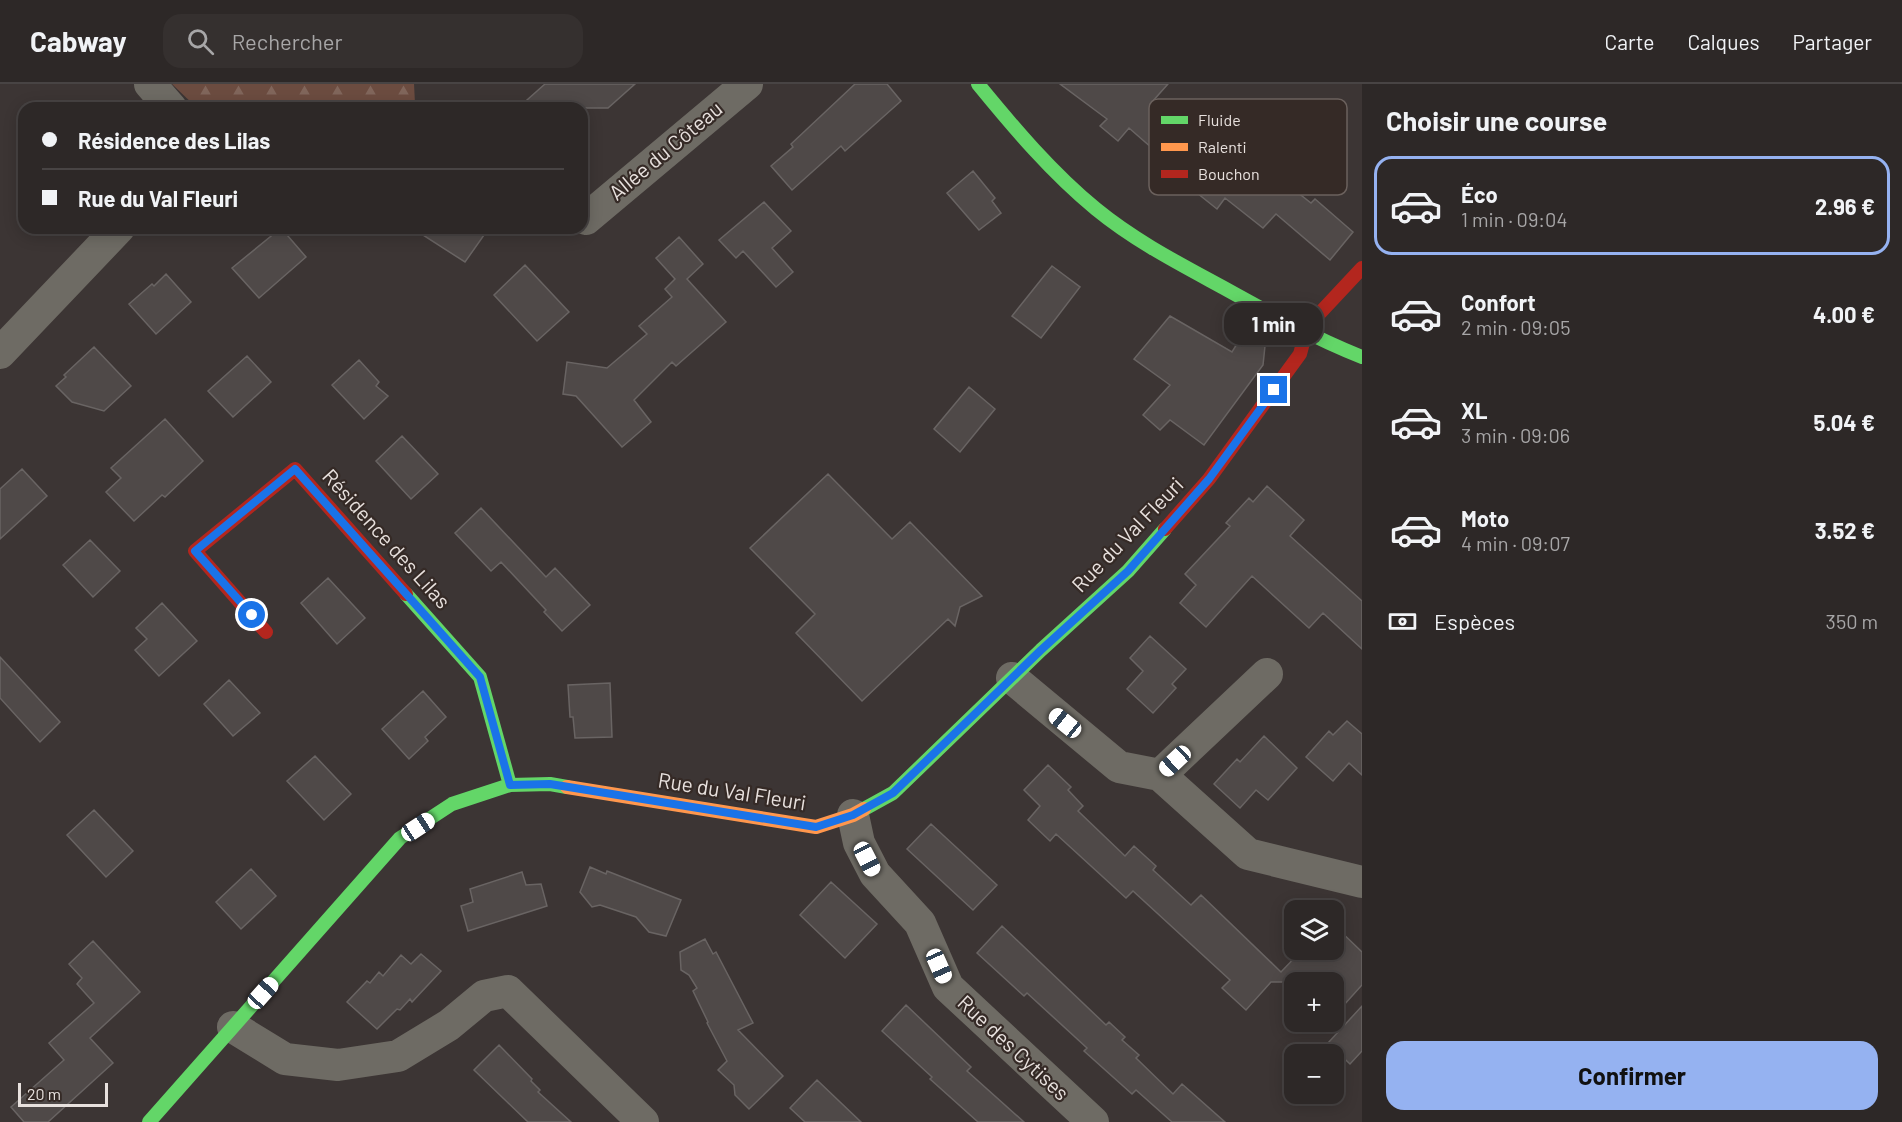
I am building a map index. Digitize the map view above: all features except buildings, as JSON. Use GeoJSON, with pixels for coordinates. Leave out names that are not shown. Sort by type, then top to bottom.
{"type":"FeatureCollection","features":[{"type":"Feature","properties":{"kind":"street"},"geometry":{"type":"LineString","coordinates":[[150,84],[166,102]]}},
{"type":"Feature","properties":{"kind":"street","name":"Allée du Côteau"},"geometry":{"type":"LineString","coordinates":[[588,217],[747,84]]}},
{"type":"Feature","properties":{"kind":"street"},"geometry":{"type":"LineString","coordinates":[[978,84],[1013,127],[1096,209],[1143,243],[1306,333],[1362,357]]}},
{"type":"Feature","properties":{"kind":"street"},"geometry":{"type":"LineString","coordinates":[[0,352],[113,234]]}},
{"type":"Feature","properties":{"kind":"street","name":"Rue du Val Fleuri"},"geometry":{"type":"LineString","coordinates":[[148,1122],[400,838],[452,804],[510,785],[550,784],[816,827],[853,815],[893,793],[1012,678],[1128,571],[1209,479],[1300,354],[1306,333],[1319,314],[1362,268]]}},
{"type":"Feature","properties":{"kind":"street","name":"Résidence des Lilas"},"geometry":{"type":"LineString","coordinates":[[266,632],[195,551],[295,469],[480,677],[510,785]]}},
{"type":"Feature","properties":{"kind":"street"},"geometry":{"type":"LineString","coordinates":[[1160,775],[1267,674]]}},
{"type":"Feature","properties":{"kind":"street"},"geometry":{"type":"LineString","coordinates":[[1012,678],[1119,767],[1160,775],[1248,854],[1362,882]]}},
{"type":"Feature","properties":{"kind":"street","name":"Rue des Cytises"},"geometry":{"type":"LineString","coordinates":[[853,815],[859,843],[875,874],[920,923],[948,987],[1093,1122]]}},
{"type":"Feature","properties":{"kind":"street"},"geometry":{"type":"LineString","coordinates":[[233,1027],[285,1059],[338,1065],[398,1056],[449,1025],[484,996],[507,992],[643,1122]]}},
{"type":"Feature","properties":{"kind":"green space"},"geometry":{"type":"Polygon","coordinates":[[[172,84],[414,84],[415,102],[191,102],[172,84]]]}},
{"type":"Feature","properties":{"kind":"traffic: fast"},"geometry":{"type":"LineString","coordinates":[[978,84],[1049,165],[1111,221],[1158,252],[1258,307],[1362,357]]}},
{"type":"Feature","properties":{"kind":"traffic: fast"},"geometry":{"type":"LineString","coordinates":[[864,809],[893,793],[1041,650],[1128,571],[1165,529]]}},
{"type":"Feature","properties":{"kind":"traffic: fast"},"geometry":{"type":"LineString","coordinates":[[406,594],[480,677],[510,785]]}},
{"type":"Feature","properties":{"kind":"traffic: fast"},"geometry":{"type":"LineString","coordinates":[[149,1122],[400,838],[452,804],[510,785],[550,784],[567,787]]}},
{"type":"Feature","properties":{"kind":"traffic: slow"},"geometry":{"type":"LineString","coordinates":[[567,787],[816,827],[864,809]]}},
{"type":"Feature","properties":{"kind":"traffic: jam"},"geometry":{"type":"LineString","coordinates":[[1165,529],[1209,479],[1300,354],[1306,332],[1319,314],[1362,268]]}},
{"type":"Feature","properties":{"kind":"traffic: jam"},"geometry":{"type":"LineString","coordinates":[[266,632],[195,551],[295,469],[406,594]]}},
{"type":"Feature","properties":{"kind":"route"},"geometry":{"type":"LineString","coordinates":[[252,615],[195,551],[295,469],[480,677],[510,785],[550,784],[816,827],[853,815],[893,793],[1041,650],[1128,571],[1209,479],[1274,390]]}}]}
